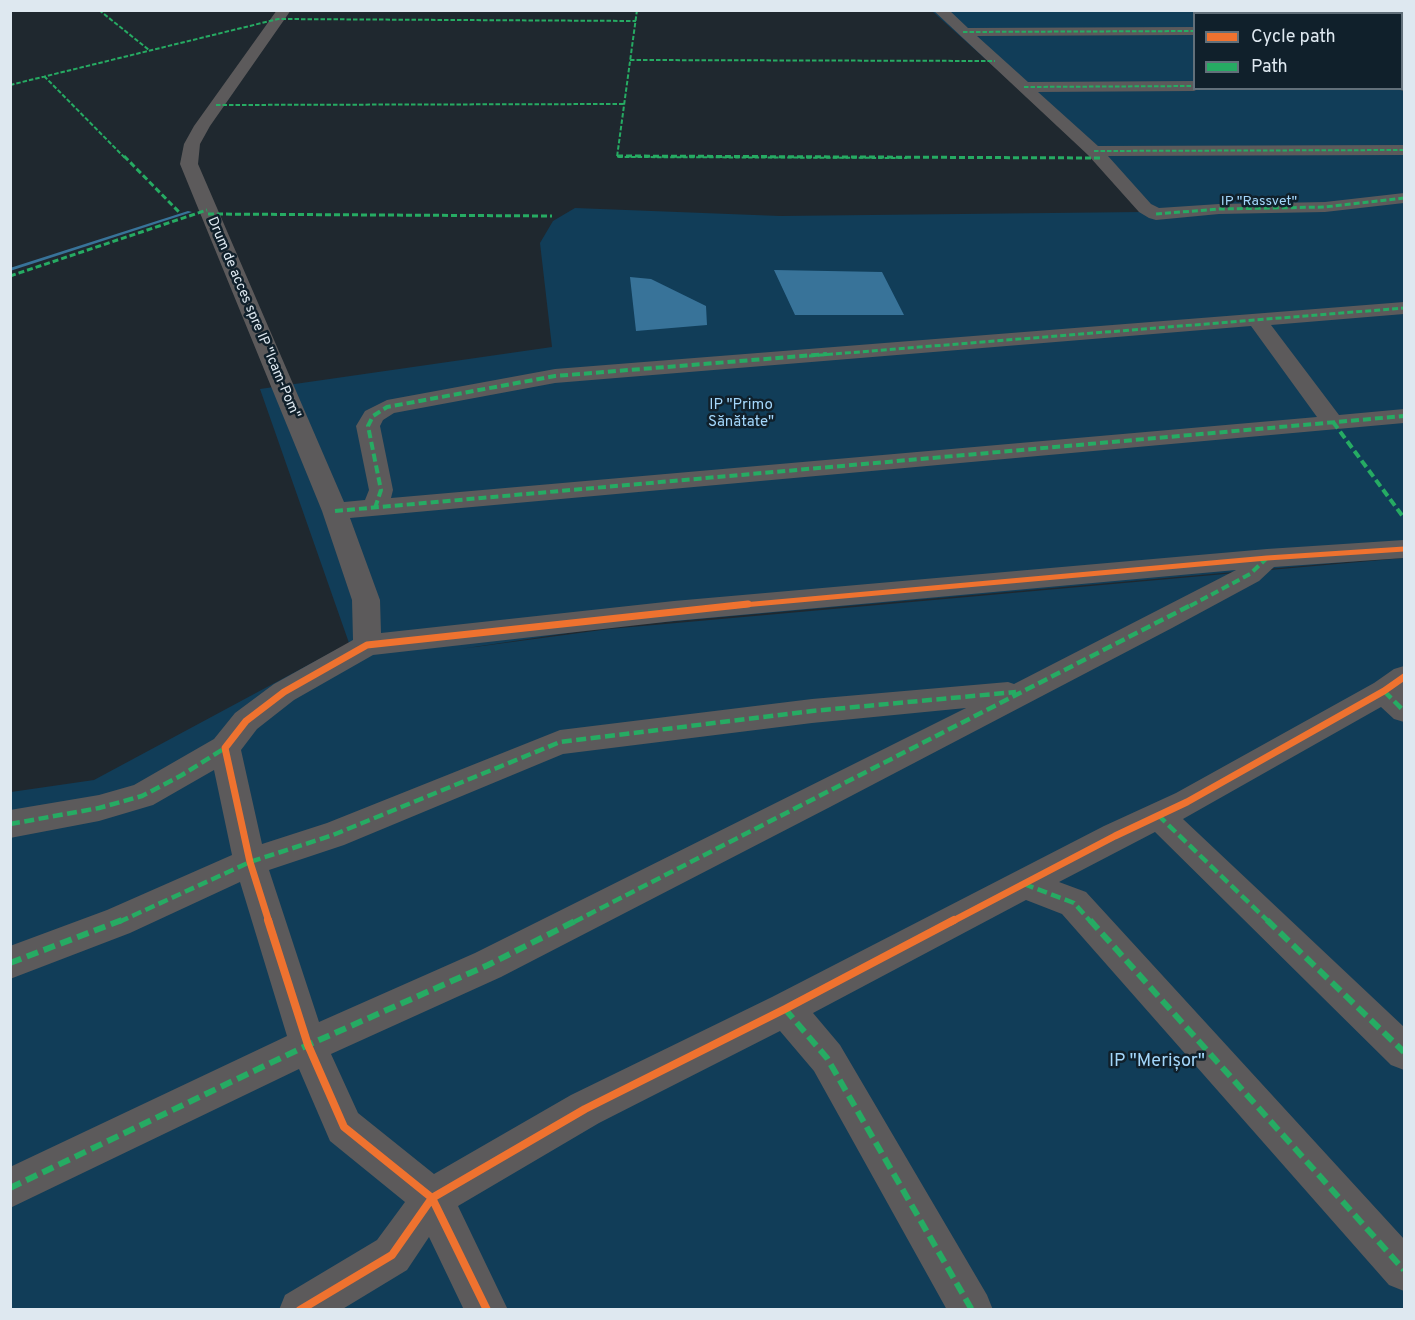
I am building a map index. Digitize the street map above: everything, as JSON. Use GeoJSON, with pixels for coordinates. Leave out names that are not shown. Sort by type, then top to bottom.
{"type":"FeatureCollection","features":[{"type":"Feature","properties":{"kind":"street","name":"Drum de acces spre IP \"Icam-Pom\""},"geometry":{"type":"LineString","coordinates":[[284,10],[202,126],[192,144],[189,164],[334,511],[366,600],[367,645]]}},
{"type":"Feature","properties":{"kind":"street"},"geometry":{"type":"LineString","coordinates":[[940,10],[1094,151],[1145,208],[1156,214],[1219,209],[1325,207],[1404,198]]}},
{"type":"Feature","properties":{"kind":"street"},"geometry":{"type":"LineString","coordinates":[[963,32],[1193,31]]}},
{"type":"Feature","properties":{"kind":"street"},"geometry":{"type":"LineString","coordinates":[[1024,87],[1193,86]]}},
{"type":"Feature","properties":{"kind":"street"},"geometry":{"type":"LineString","coordinates":[[1094,151],[1404,150]]}},
{"type":"Feature","properties":{"kind":"street"},"geometry":{"type":"LineString","coordinates":[[375,508],[381,490],[368,426],[373,416],[387,406],[555,376],[1404,308]]}},
{"type":"Feature","properties":{"kind":"street"},"geometry":{"type":"LineString","coordinates":[[1257,320],[1333,422]]}},
{"type":"Feature","properties":{"kind":"street"},"geometry":{"type":"LineString","coordinates":[[334,511],[1404,416]]}},
{"type":"Feature","properties":{"kind":"street"},"geometry":{"type":"LineString","coordinates":[[10,824],[99,808],[142,796],[182,775],[225,748],[246,721],[284,692],[367,645],[674,611],[1267,558],[1404,549]]}},
{"type":"Feature","properties":{"kind":"street"},"geometry":{"type":"LineString","coordinates":[[10,1188],[308,1045],[499,959],[819,798],[1250,574],[1267,558]]}},
{"type":"Feature","properties":{"kind":"street"},"geometry":{"type":"LineString","coordinates":[[10,963],[118,922],[250,862],[333,835],[560,742],[812,711],[1022,691]]}},
{"type":"Feature","properties":{"kind":"street"},"geometry":{"type":"LineString","coordinates":[[300,1310],[392,1255],[432,1197],[585,1109],[785,1009],[1398,693]]}},
{"type":"Feature","properties":{"kind":"street"},"geometry":{"type":"LineString","coordinates":[[225,748],[250,862],[308,1045],[344,1127],[432,1197],[487,1310]]}},
{"type":"Feature","properties":{"kind":"street"},"geometry":{"type":"LineString","coordinates":[[1158,815],[1404,1052]]}},
{"type":"Feature","properties":{"kind":"street"},"geometry":{"type":"LineString","coordinates":[[1024,884],[1074,903],[1404,1270]]}},
{"type":"Feature","properties":{"kind":"street"},"geometry":{"type":"LineString","coordinates":[[785,1009],[827,1058],[972,1310]]}},
{"type":"Feature","properties":{"kind":"green space"},"geometry":{"type":"Polygon","coordinates":[[[932,11],[1404,11],[1404,557],[609,627],[460,649],[609,629],[1404,558],[1404,1309],[11,1310],[11,792],[94,780],[349,643],[260,389],[552,347],[540,243],[553,221],[575,208],[780,216],[1141,212],[1091,154],[932,11]]]}},
{"type":"Feature","properties":{"kind":"shaded area"},"geometry":{"type":"Polygon","coordinates":[[[774,270],[882,272],[904,315],[795,315],[774,270]]]}},
{"type":"Feature","properties":{"kind":"shaded area"},"geometry":{"type":"Polygon","coordinates":[[[630,277],[651,279],[706,306],[707,325],[636,331],[630,277]]]}},
{"type":"Feature","properties":{"kind":"waterway"},"geometry":{"type":"LineString","coordinates":[[10,270],[190,212]]}},
{"type":"Feature","properties":{"kind":"marked path"},"geometry":{"type":"LineString","coordinates":[[99,10],[149,50]]}},
{"type":"Feature","properties":{"kind":"marked path"},"geometry":{"type":"LineString","coordinates":[[637,10],[617,157],[1100,158]]}},
{"type":"Feature","properties":{"kind":"marked path"},"geometry":{"type":"LineString","coordinates":[[10,85],[278,19],[636,21]]}},
{"type":"Feature","properties":{"kind":"marked path"},"geometry":{"type":"LineString","coordinates":[[963,32],[1193,31]]}},
{"type":"Feature","properties":{"kind":"marked path"},"geometry":{"type":"LineString","coordinates":[[630,60],[995,61]]}},
{"type":"Feature","properties":{"kind":"marked path"},"geometry":{"type":"LineString","coordinates":[[44,76],[179,212]]}},
{"type":"Feature","properties":{"kind":"marked path"},"geometry":{"type":"LineString","coordinates":[[1024,87],[1193,86]]}},
{"type":"Feature","properties":{"kind":"marked path"},"geometry":{"type":"LineString","coordinates":[[216,105],[624,104]]}},
{"type":"Feature","properties":{"kind":"marked path"},"geometry":{"type":"LineString","coordinates":[[1094,151],[1404,150]]}},
{"type":"Feature","properties":{"kind":"marked path"},"geometry":{"type":"LineString","coordinates":[[1156,214],[1219,209],[1325,207],[1404,198]]}},
{"type":"Feature","properties":{"kind":"marked path"},"geometry":{"type":"LineString","coordinates":[[10,276],[207,210]]}},
{"type":"Feature","properties":{"kind":"marked path"},"geometry":{"type":"LineString","coordinates":[[208,214],[552,216]]}},
{"type":"Feature","properties":{"kind":"marked path"},"geometry":{"type":"LineString","coordinates":[[375,508],[381,490],[368,426],[373,416],[387,407],[555,376],[1404,308]]}},
{"type":"Feature","properties":{"kind":"marked path"},"geometry":{"type":"LineString","coordinates":[[335,511],[1404,416]]}},
{"type":"Feature","properties":{"kind":"marked path"},"geometry":{"type":"LineString","coordinates":[[1333,422],[1404,518]]}},
{"type":"Feature","properties":{"kind":"marked path"},"geometry":{"type":"LineString","coordinates":[[10,1188],[308,1045],[488,965],[1162,621],[1250,574],[1267,558]]}},
{"type":"Feature","properties":{"kind":"marked path"},"geometry":{"type":"LineString","coordinates":[[1384,691],[1404,711]]}},
{"type":"Feature","properties":{"kind":"marked path"},"geometry":{"type":"LineString","coordinates":[[10,963],[118,922],[250,862],[333,835],[560,742],[812,711],[1016,692]]}},
{"type":"Feature","properties":{"kind":"marked path"},"geometry":{"type":"LineString","coordinates":[[10,824],[99,808],[142,796],[182,775],[225,748]]}},
{"type":"Feature","properties":{"kind":"marked path"},"geometry":{"type":"LineString","coordinates":[[1158,815],[1404,1052]]}},
{"type":"Feature","properties":{"kind":"marked path"},"geometry":{"type":"LineString","coordinates":[[1024,884],[1074,903],[1404,1270]]}},
{"type":"Feature","properties":{"kind":"marked path"},"geometry":{"type":"LineString","coordinates":[[785,1009],[827,1058],[972,1310]]}},
{"type":"Feature","properties":{"kind":"cycle path"},"geometry":{"type":"LineString","coordinates":[[487,1310],[432,1198],[344,1127],[308,1045],[250,862],[225,748],[246,721],[284,692],[367,645],[674,611],[1267,558],[1404,549]]}},
{"type":"Feature","properties":{"kind":"cycle path"},"geometry":{"type":"LineString","coordinates":[[300,1310],[392,1255],[432,1198],[585,1109],[785,1009],[1115,836],[1187,802],[1384,691],[1404,677]]}},
{"type":"Feature","properties":{"kind":"park label","name":"IP \"Rassvet\""},"geometry":{"type":"Point","coordinates":[1259,202]}},
{"type":"Feature","properties":{"kind":"park label","name":"IP \"Primo Sănătate\""},"geometry":{"type":"Point","coordinates":[741,414]}},
{"type":"Feature","properties":{"kind":"park label","name":"IP \"Merișor\""},"geometry":{"type":"Point","coordinates":[1157,1062]}}]}
